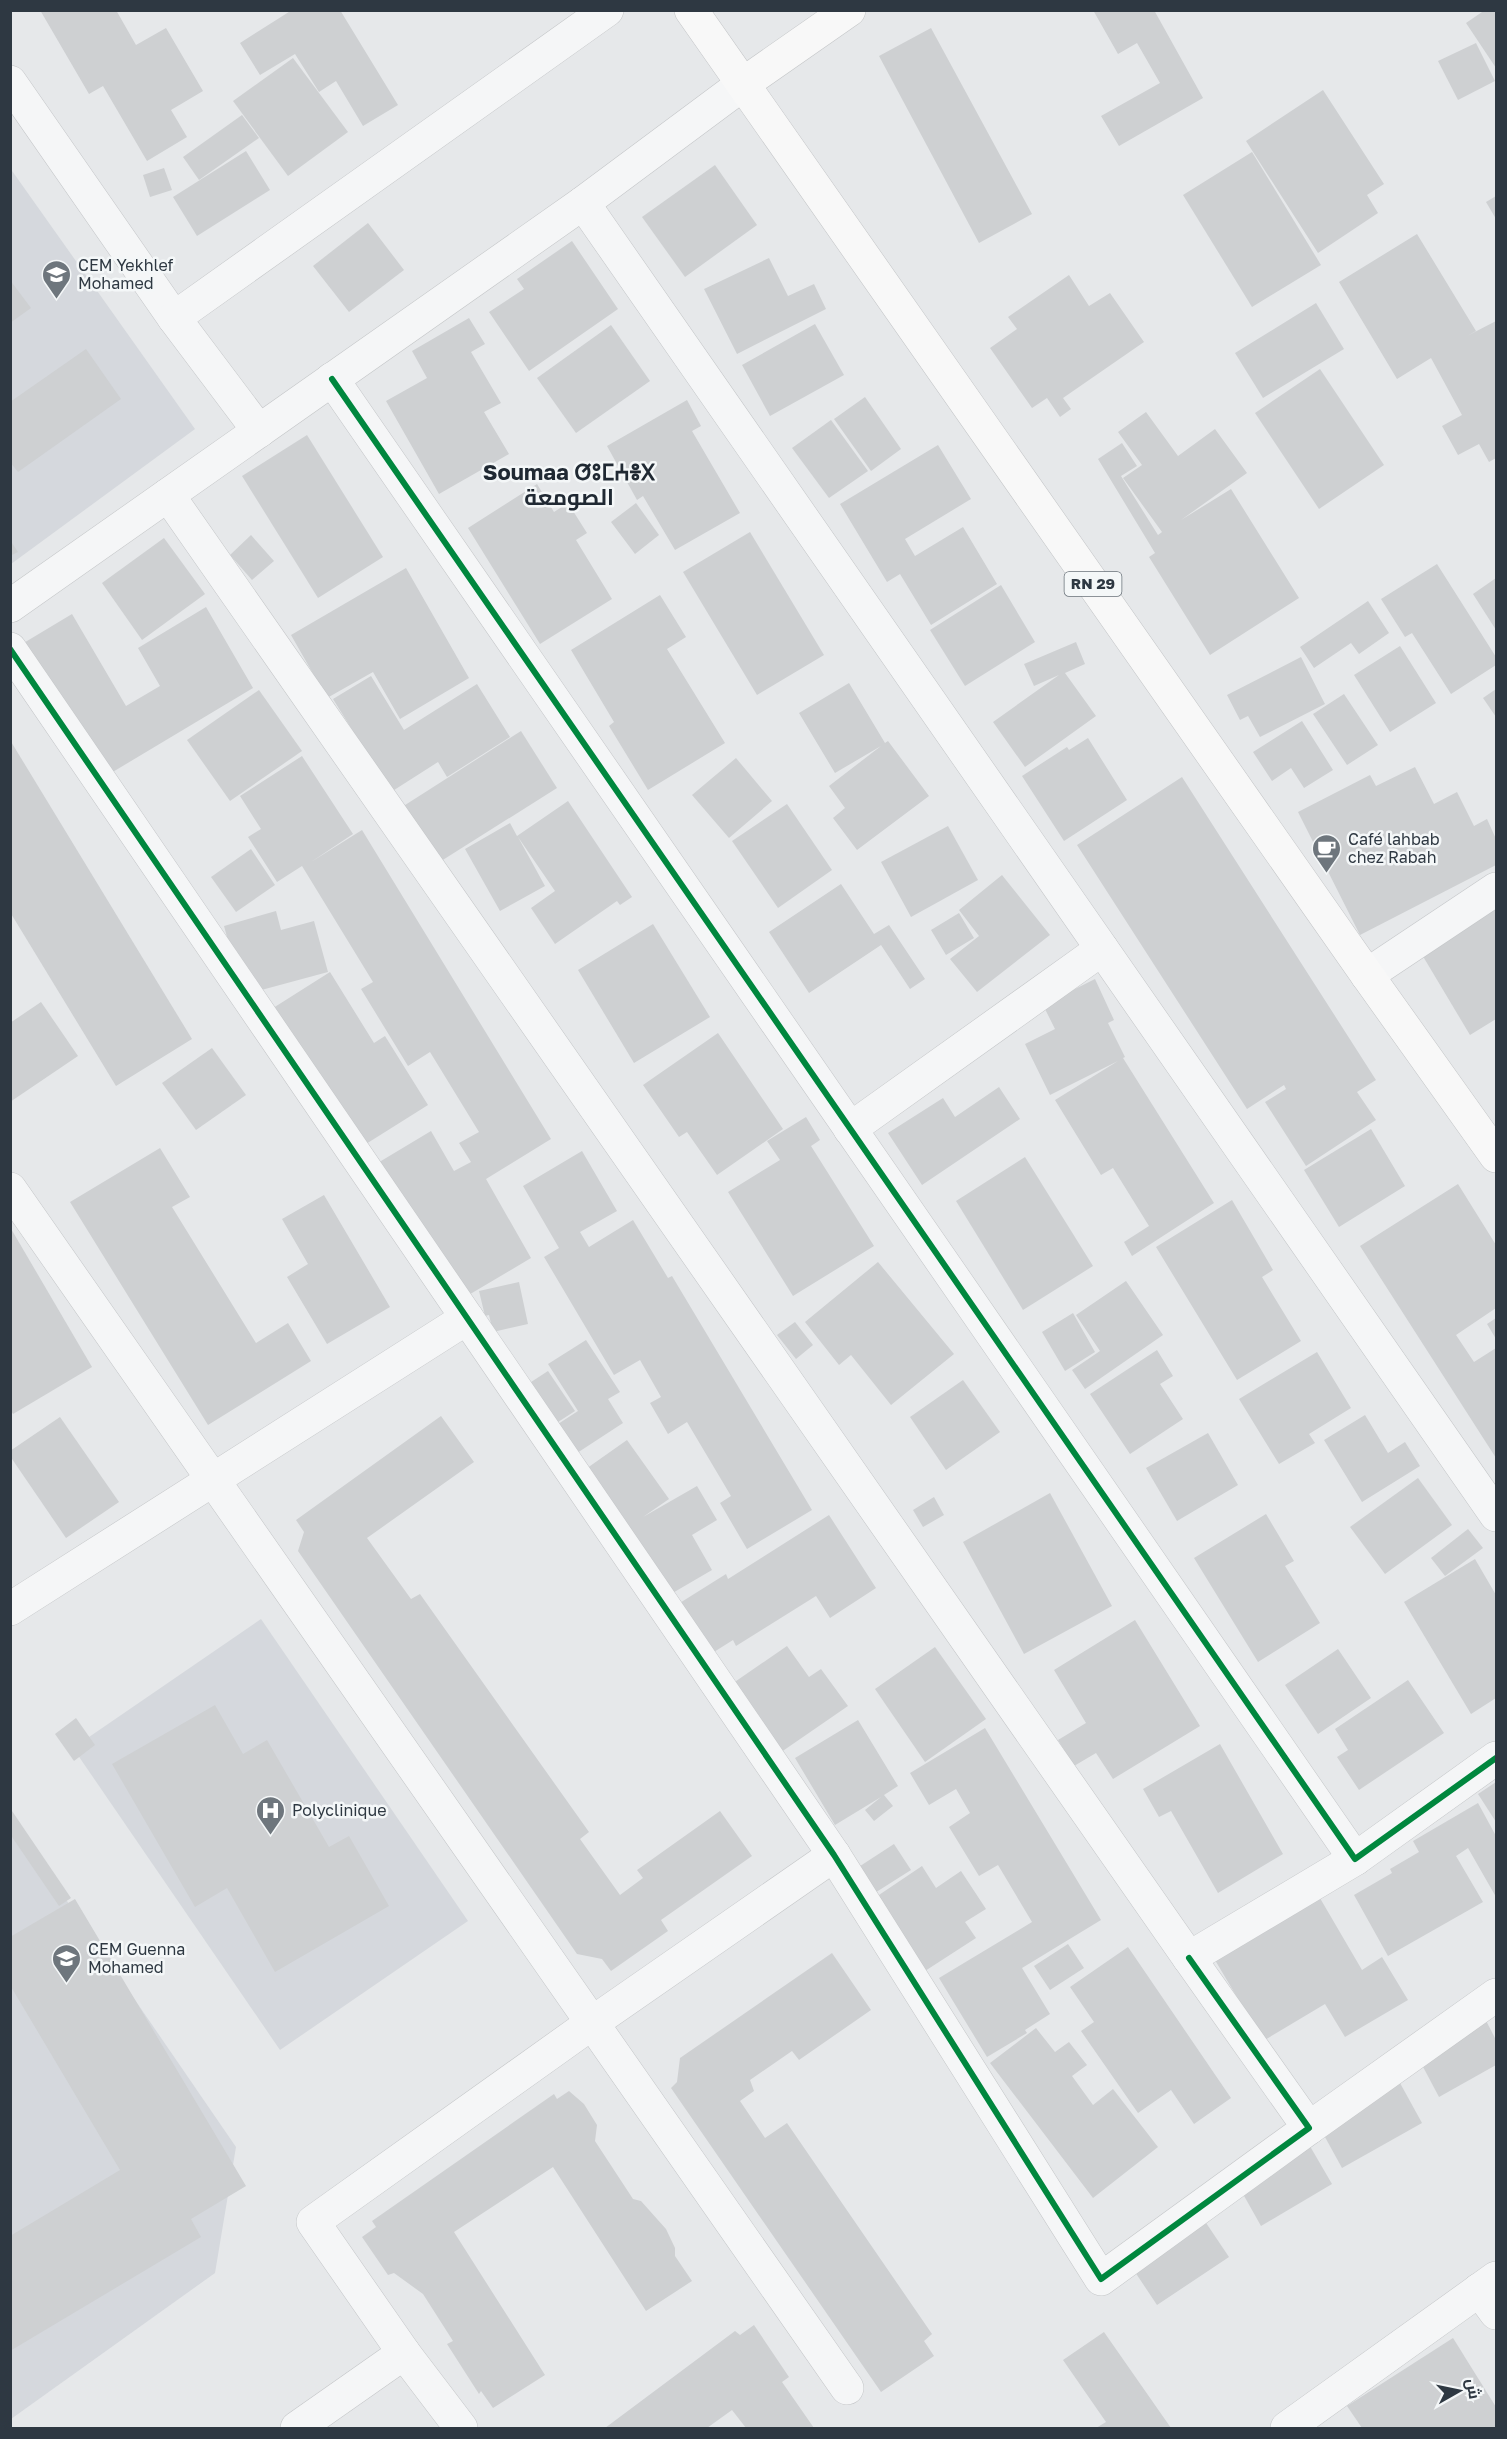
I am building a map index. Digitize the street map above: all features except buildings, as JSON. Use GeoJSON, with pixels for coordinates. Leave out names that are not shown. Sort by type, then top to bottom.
{"type":"FeatureCollection","features":[{"type":"Feature","properties":{"kind":"main road","name":"RN 29"},"geometry":{"type":"LineString","coordinates":[[691,10],[1367,975],[1497,1155]]}},
{"type":"Feature","properties":{"kind":"main road"},"geometry":{"type":"LineString","coordinates":[[742,84],[849,10]]}},
{"type":"Feature","properties":{"kind":"street"},"geometry":{"type":"LineString","coordinates":[[174,318],[607,10]]}},
{"type":"Feature","properties":{"kind":"street"},"geometry":{"type":"LineString","coordinates":[[10,82],[174,318],[259,431]]}},
{"type":"Feature","properties":{"kind":"street"},"geometry":{"type":"LineString","coordinates":[[10,606],[583,203],[742,84]]}},
{"type":"Feature","properties":{"kind":"street"},"geometry":{"type":"LineString","coordinates":[[583,203],[1497,1515]]}},
{"type":"Feature","properties":{"kind":"street"},"geometry":{"type":"LineString","coordinates":[[332,379],[1355,1859]]}},
{"type":"Feature","properties":{"kind":"street"},"geometry":{"type":"LineString","coordinates":[[168,495],[1310,2128]]}},
{"type":"Feature","properties":{"kind":"street"},"geometry":{"type":"LineString","coordinates":[[10,649],[834,1855],[1101,2280],[1497,1995]]}},
{"type":"Feature","properties":{"kind":"street"},"geometry":{"type":"LineString","coordinates":[[1367,975],[1497,889]]}},
{"type":"Feature","properties":{"kind":"street"},"geometry":{"type":"LineString","coordinates":[[850,1129],[1102,949]]}},
{"type":"Feature","properties":{"kind":"street"},"geometry":{"type":"LineString","coordinates":[[10,1189],[847,2388]]}},
{"type":"Feature","properties":{"kind":"street"},"geometry":{"type":"LineString","coordinates":[[10,1609],[467,1318]]}},
{"type":"Feature","properties":{"kind":"street"},"geometry":{"type":"LineString","coordinates":[[1189,1958],[1355,1859],[1497,1758]]}},
{"type":"Feature","properties":{"kind":"street"},"geometry":{"type":"LineString","coordinates":[[461,2428],[404,2353],[313,2222],[592,2023],[834,1855]]}},
{"type":"Feature","properties":{"kind":"street"},"geometry":{"type":"LineString","coordinates":[[1287,2428],[1491,2294]]}},
{"type":"Feature","properties":{"kind":"street"},"geometry":{"type":"LineString","coordinates":[[297,2428],[404,2353]]}},
{"type":"Feature","properties":{"kind":"shaded area","name":"CEM Yekhlef Mohamed"},"geometry":{"type":"Polygon","coordinates":[[[10,168],[195,429],[11,564],[10,564],[10,168]]]}},
{"type":"Feature","properties":{"kind":"shaded area","name":"Polyclinique"},"geometry":{"type":"Polygon","coordinates":[[[261,1619],[468,1921],[280,2050],[73,1748],[261,1619]]]}},
{"type":"Feature","properties":{"kind":"shaded area","name":"CEM Guenna Mohamed"},"geometry":{"type":"Polygon","coordinates":[[[10,1818],[236,2147],[215,2273],[11,2419],[10,1818]]]}},
{"type":"Feature","properties":{"kind":"cycle path"},"geometry":{"type":"LineString","coordinates":[[332,379],[1355,1859],[1496,1758]]}},
{"type":"Feature","properties":{"kind":"cycle path"},"geometry":{"type":"LineString","coordinates":[[10,649],[834,1855],[1101,2279],[1309,2128],[1189,1958]]}},
{"type":"Feature","properties":{"kind":"place","name":"CEM Yekhlef Mohamed"},"geometry":{"type":"Point","coordinates":[57,300]}},
{"type":"Feature","properties":{"kind":"place","name":"Café lahbab chez Rabah"},"geometry":{"type":"Point","coordinates":[1327,874]}},
{"type":"Feature","properties":{"kind":"place","name":"Polyclinique"},"geometry":{"type":"Point","coordinates":[271,1836]}},
{"type":"Feature","properties":{"kind":"place","name":"CEM Guenna Mohamed"},"geometry":{"type":"Point","coordinates":[67,1984]}},
{"type":"Feature","properties":{"kind":"district","name":"Soumaa ⵚⵓⵎⵄⴻⵝ الصومعة"},"geometry":{"type":"Point","coordinates":[569,485]}}]}
